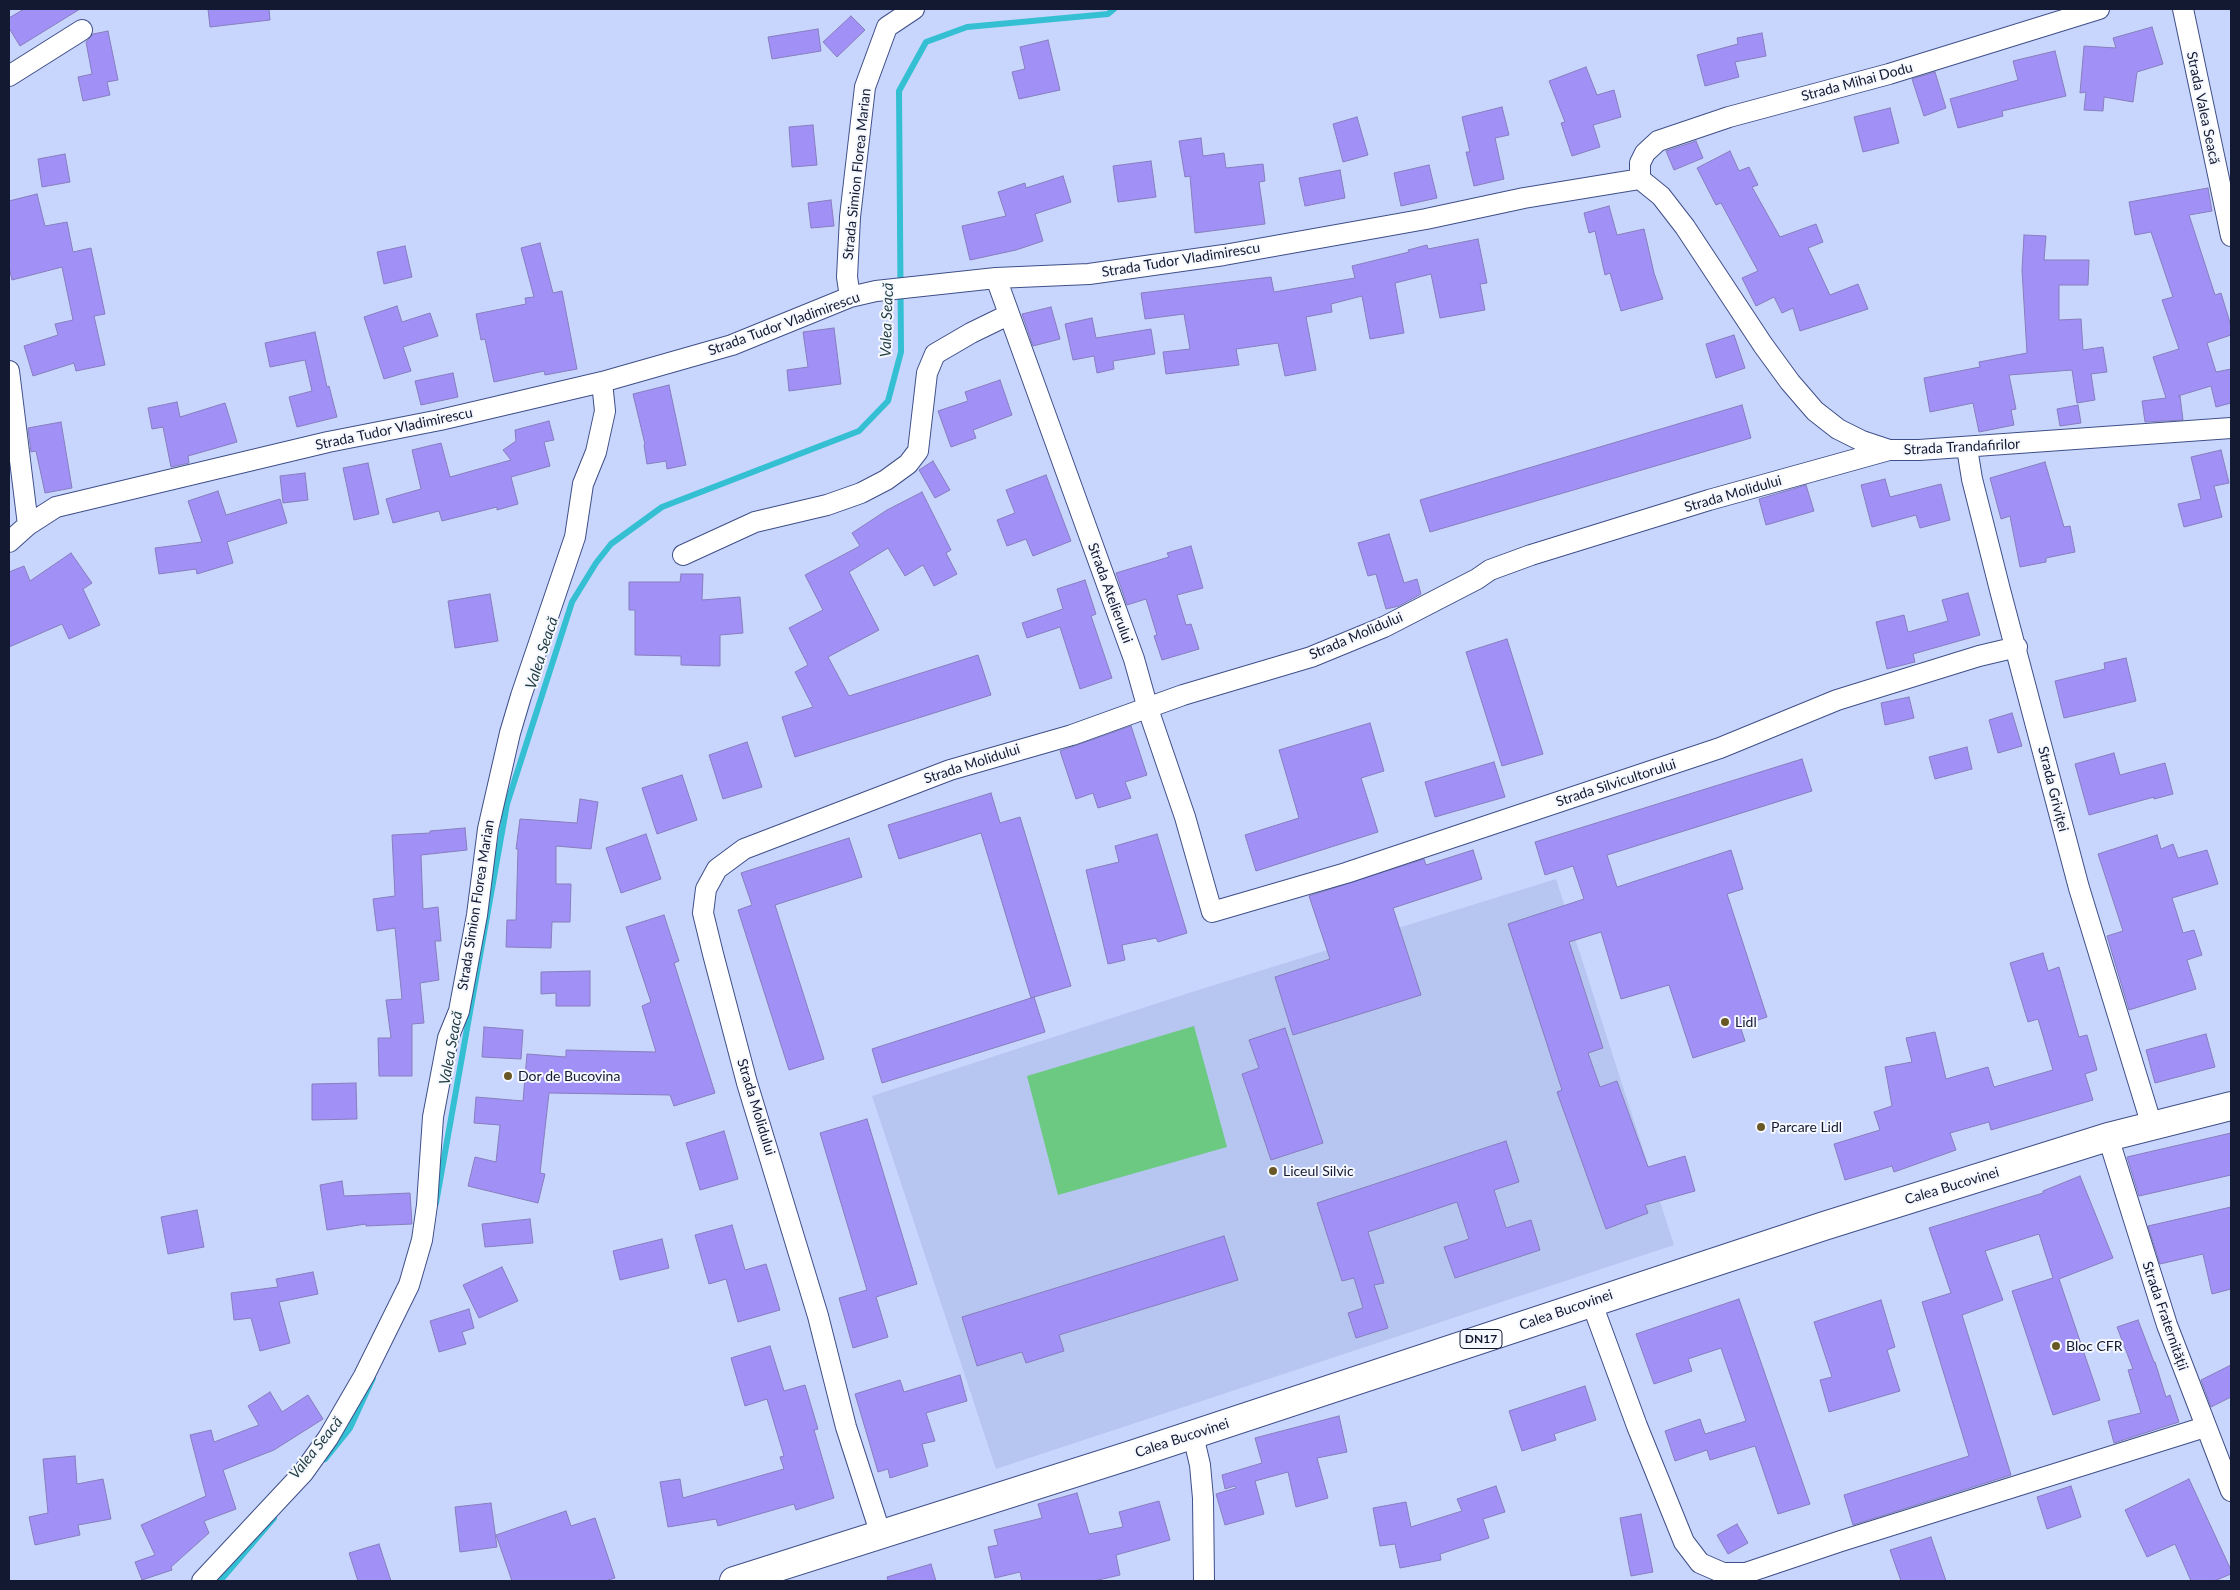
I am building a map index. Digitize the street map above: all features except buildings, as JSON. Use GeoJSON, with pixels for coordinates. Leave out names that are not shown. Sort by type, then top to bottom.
{"type":"FeatureCollection","features":[{"type":"Feature","properties":{"kind":"highway","name":"Calea Bucovinei"},"geometry":{"type":"LineString","coordinates":[[734,1581],[1193,1435],[1814,1228],[2108,1137],[2231,1106]]}},
{"type":"Feature","properties":{"kind":"street","name":"Strada Simion Florea Marian"},"geometry":{"type":"LineString","coordinates":[[850,297],[848,277],[850,216],[865,87],[887,27],[914,9]]}},
{"type":"Feature","properties":{"kind":"street","name":"Strada Mihai Dodu"},"geometry":{"type":"LineString","coordinates":[[1640,179],[1640,163],[1645,153],[1658,141],[1729,117],[1889,74],[2099,9]]}},
{"type":"Feature","properties":{"kind":"street","name":"Strada Valea Seacă"},"geometry":{"type":"LineString","coordinates":[[2183,9],[2231,236]]}},
{"type":"Feature","properties":{"kind":"street"},"geometry":{"type":"LineString","coordinates":[[9,76],[82,30]]}},
{"type":"Feature","properties":{"kind":"street","name":"Strada Tudor Vladimirescu"},"geometry":{"type":"LineString","coordinates":[[9,542],[28,525],[56,507],[130,488],[602,382],[732,345],[850,297],[876,291],[996,278],[1088,274],[1224,255],[1426,219],[1524,198],[1640,179]]}},
{"type":"Feature","properties":{"kind":"street","name":"Strada Trandafirilor"},"geometry":{"type":"LineString","coordinates":[[1640,179],[1661,196],[1685,227],[1763,345],[1815,411],[1838,429],[1862,442],[1889,450],[1967,448],[2231,428]]}},
{"type":"Feature","properties":{"kind":"street","name":"Strada Atelierului"},"geometry":{"type":"LineString","coordinates":[[996,278],[1134,658],[1148,709],[1185,817],[1212,912]]}},
{"type":"Feature","properties":{"kind":"street"},"geometry":{"type":"LineString","coordinates":[[683,555],[755,522],[827,505],[861,493],[886,480],[908,464],[918,451],[927,373],[935,354],[971,333],[1008,315]]}},
{"type":"Feature","properties":{"kind":"street"},"geometry":{"type":"LineString","coordinates":[[9,371],[28,525]]}},
{"type":"Feature","properties":{"kind":"street","name":"Strada Simion Florea Marian"},"geometry":{"type":"LineString","coordinates":[[202,1581],[303,1473],[328,1438],[364,1376],[409,1285],[422,1240],[427,1205],[433,1117],[448,1038],[459,1011],[477,915],[488,829],[510,733],[521,696],[575,537],[583,484],[596,452],[605,411],[602,382]]}},
{"type":"Feature","properties":{"kind":"street","name":"Strada Griviței"},"geometry":{"type":"LineString","coordinates":[[1967,448],[1974,488],[2079,888],[2152,1126]]}},
{"type":"Feature","properties":{"kind":"street","name":"Strada Molidului"},"geometry":{"type":"LineString","coordinates":[[881,1535],[846,1427],[818,1316],[747,1083],[703,913],[706,889],[717,869],[744,849],[950,770],[1072,735],[1183,695],[1311,657],[1384,627],[1490,570],[1531,555],[1709,500],[1889,450]]}},
{"type":"Feature","properties":{"kind":"street","name":"Strada Silvicultorului"},"geometry":{"type":"LineString","coordinates":[[1212,912],[1346,873],[1702,754],[1837,700],[1979,656],[2017,647]]}},
{"type":"Feature","properties":{"kind":"street","name":"Strada Fraternității"},"geometry":{"type":"LineString","coordinates":[[2108,1137],[2167,1325],[2231,1492]]}},
{"type":"Feature","properties":{"kind":"street"},"geometry":{"type":"LineString","coordinates":[[1591,1302],[1637,1426],[1684,1542],[1700,1563],[1723,1573],[1746,1573],[1869,1532],[2205,1427]]}},
{"type":"Feature","properties":{"kind":"street"},"geometry":{"type":"LineString","coordinates":[[1193,1435],[1200,1466],[1203,1498],[1204,1581]]}},
{"type":"Feature","properties":{"kind":"shaded area","name":"Liceul Silvic"},"geometry":{"type":"Polygon","coordinates":[[[1556,879],[1674,1245],[996,1469],[872,1096],[1195,991],[1556,879]]]}},
{"type":"Feature","properties":{"kind":"green space"},"geometry":{"type":"Polygon","coordinates":[[[1194,1026],[1227,1147],[1058,1195],[1027,1076],[1194,1026]]]}},
{"type":"Feature","properties":{"kind":"waterway","name":"Valea Seacă"},"geometry":{"type":"LineString","coordinates":[[436,1203],[507,804],[572,602],[596,563],[611,544],[662,507],[859,431],[888,401],[901,352],[899,91],[926,42],[967,27],[1108,14],[1114,9]]}},
{"type":"Feature","properties":{"kind":"waterway","name":"Valea Seacă"},"geometry":{"type":"LineString","coordinates":[[325,1459],[350,1428],[373,1378]]}},
{"type":"Feature","properties":{"kind":"waterway","name":"Valea Seacă"},"geometry":{"type":"LineString","coordinates":[[220,1581],[274,1518]]}},
{"type":"Feature","properties":{"kind":"place","name":"Lidl"},"geometry":{"type":"Point","coordinates":[1725,1022]}},
{"type":"Feature","properties":{"kind":"place","name":"Dor de Bucovina"},"geometry":{"type":"Point","coordinates":[508,1076]}},
{"type":"Feature","properties":{"kind":"place","name":"Parcare Lidl"},"geometry":{"type":"Point","coordinates":[1761,1127]}},
{"type":"Feature","properties":{"kind":"place","name":"Liceul Silvic"},"geometry":{"type":"Point","coordinates":[1273,1171]}},
{"type":"Feature","properties":{"kind":"place","name":"Bloc CFR"},"geometry":{"type":"Point","coordinates":[2056,1346]}}]}
